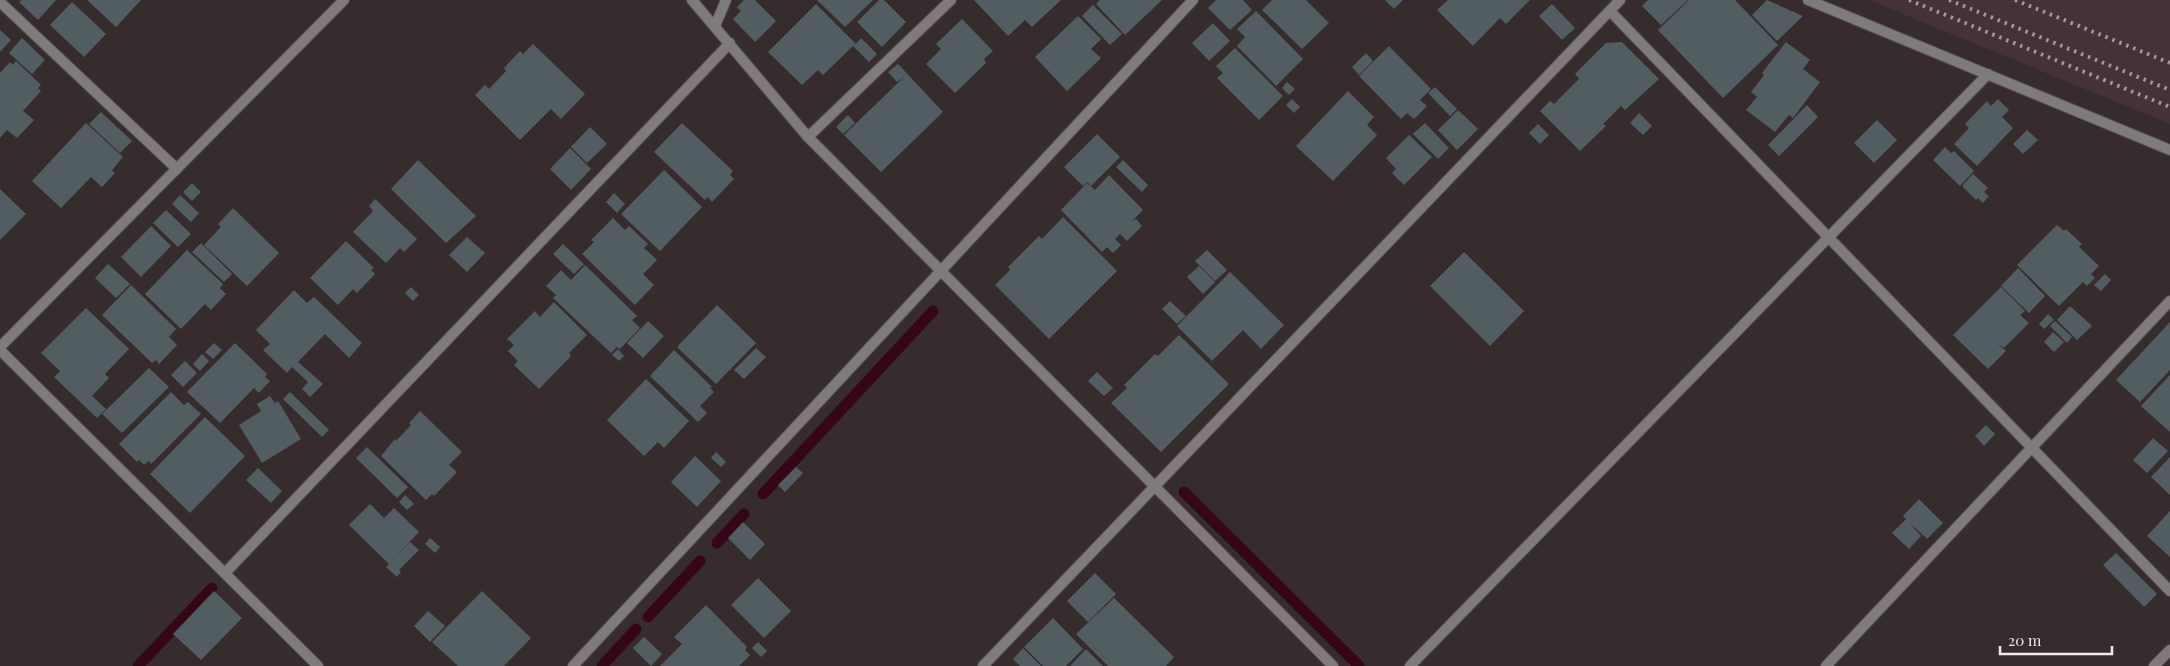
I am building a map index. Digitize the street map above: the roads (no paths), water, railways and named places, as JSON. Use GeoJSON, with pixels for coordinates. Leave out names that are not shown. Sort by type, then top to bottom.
{"type":"FeatureCollection","features":[{"type":"Feature","properties":{"kind":"street"},"geometry":{"type":"LineString","coordinates":[[318,666],[0,349],[344,0]]}},
{"type":"Feature","properties":{"kind":"street"},"geometry":{"type":"LineString","coordinates":[[692,0],[808,137],[1333,666]]}},
{"type":"Feature","properties":{"kind":"street"},"geometry":{"type":"LineString","coordinates":[[715,26],[726,0]]}},
{"type":"Feature","properties":{"kind":"street"},"geometry":{"type":"LineString","coordinates":[[808,137],[951,0]]}},
{"type":"Feature","properties":{"kind":"street"},"geometry":{"type":"LineString","coordinates":[[573,666],[1193,0]]}},
{"type":"Feature","properties":{"kind":"street"},"geometry":{"type":"LineString","coordinates":[[983,666],[1620,0]]}},
{"type":"Feature","properties":{"kind":"street"},"geometry":{"type":"LineString","coordinates":[[1808,0],[2170,150]]}},
{"type":"Feature","properties":{"kind":"street"},"geometry":{"type":"LineString","coordinates":[[0,2],[177,169]]}},
{"type":"Feature","properties":{"kind":"street"},"geometry":{"type":"LineString","coordinates":[[1610,11],[2170,591]]}},
{"type":"Feature","properties":{"kind":"street"},"geometry":{"type":"LineString","coordinates":[[225,573],[730,43]]}},
{"type":"Feature","properties":{"kind":"street"},"geometry":{"type":"LineString","coordinates":[[1410,666],[1988,74]]}},
{"type":"Feature","properties":{"kind":"street"},"geometry":{"type":"LineString","coordinates":[[1826,666],[2170,301]]}},
{"type":"Feature","properties":{"kind":"street"},"geometry":{"type":"LineString","coordinates":[[2154,666],[2170,650]]}},
{"type":"Feature","properties":{"kind":"waterway"},"geometry":{"type":"LineString","coordinates":[[763,494],[933,311]]}},
{"type":"Feature","properties":{"kind":"waterway"},"geometry":{"type":"LineString","coordinates":[[1184,492],[1359,666]]}},
{"type":"Feature","properties":{"kind":"waterway"},"geometry":{"type":"LineString","coordinates":[[717,543],[744,514]]}},
{"type":"Feature","properties":{"kind":"waterway"},"geometry":{"type":"LineString","coordinates":[[648,617],[700,561]]}},
{"type":"Feature","properties":{"kind":"waterway"},"geometry":{"type":"LineString","coordinates":[[138,666],[212,588]]}},
{"type":"Feature","properties":{"kind":"waterway"},"geometry":{"type":"LineString","coordinates":[[602,666],[636,629]]}},
{"type":"Feature","properties":{"kind":"railway"},"geometry":{"type":"LineString","coordinates":[[1909,0],[2170,107]]}},
{"type":"Feature","properties":{"kind":"railway"},"geometry":{"type":"LineString","coordinates":[[1949,0],[2170,90]]}},
{"type":"Feature","properties":{"kind":"railway"},"geometry":{"type":"LineString","coordinates":[[2015,0],[2170,63]]}}]}
